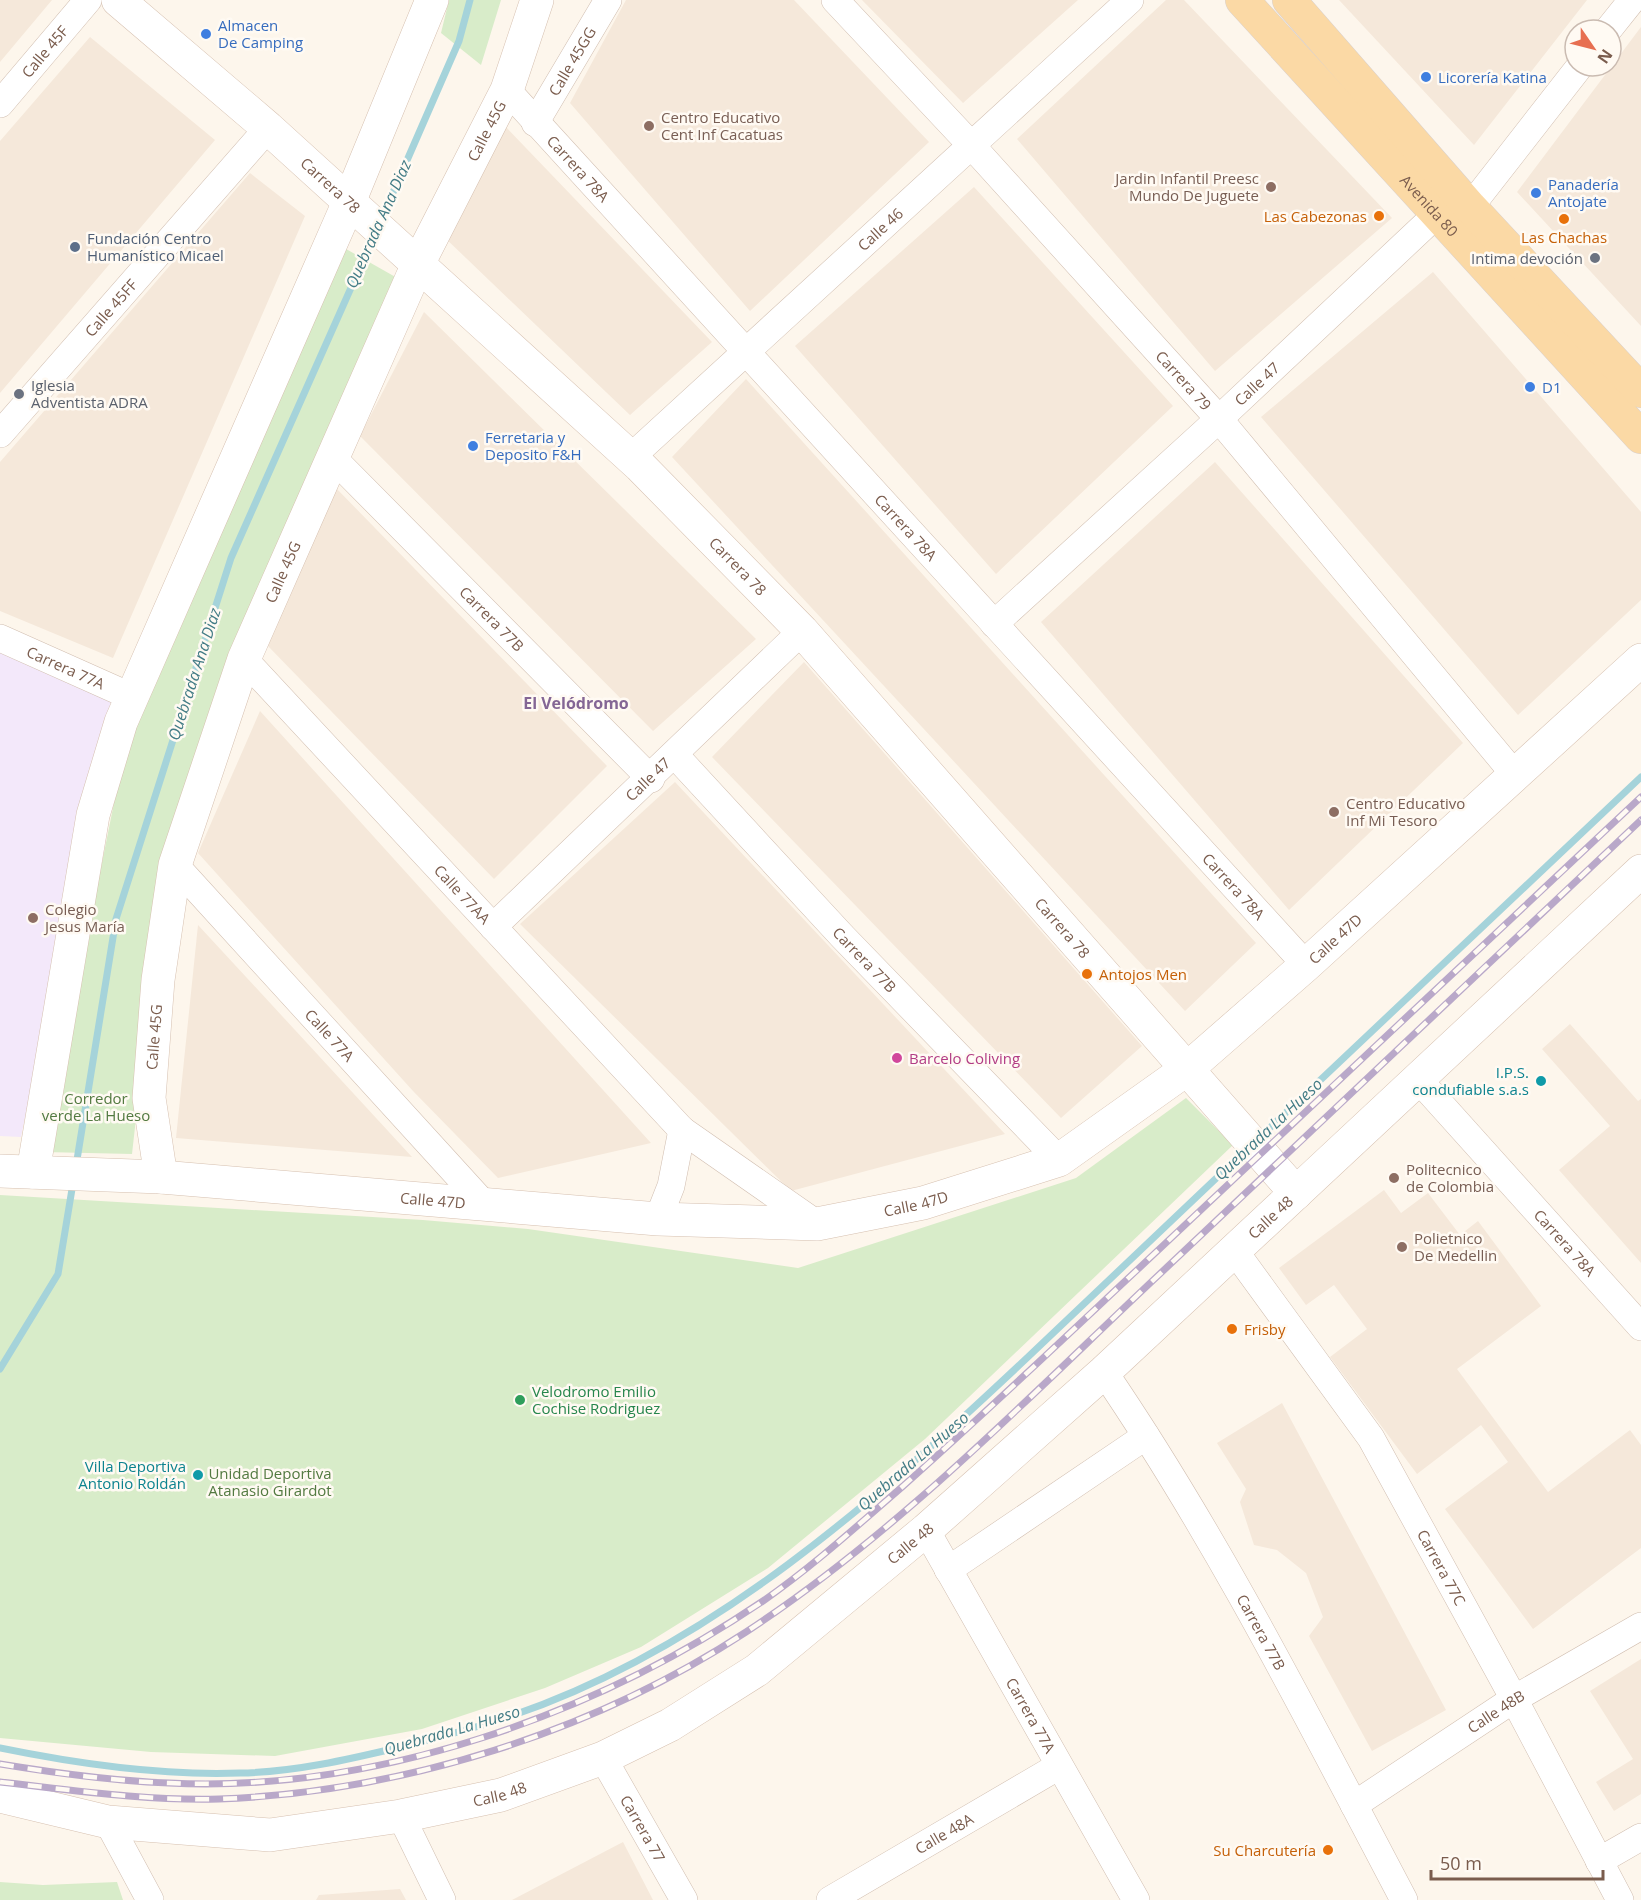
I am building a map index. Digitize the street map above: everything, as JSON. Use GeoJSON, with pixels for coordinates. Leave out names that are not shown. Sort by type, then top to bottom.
{"type":"FeatureCollection","features":[{"type":"Feature","properties":{"kind":"main road","name":"Avenida 80"},"geometry":{"type":"LineString","coordinates":[[1242,0],[1641,437]]}},
{"type":"Feature","properties":{"kind":"main road","name":"Avenida 80"},"geometry":{"type":"LineString","coordinates":[[1289,0],[1470,207],[1641,391]]}},
{"type":"Feature","properties":{"kind":"street","name":"Calle 45F"},"geometry":{"type":"LineString","coordinates":[[0,104],[88,0]]}},
{"type":"Feature","properties":{"kind":"street","name":"Carrera 78"},"geometry":{"type":"LineString","coordinates":[[118,0],[268,128],[362,201],[406,248],[630,458],[802,631],[1296,1193]]}},
{"type":"Feature","properties":{"kind":"street"},"geometry":{"type":"LineString","coordinates":[[42,1172],[67,956],[93,815],[130,696],[362,201],[432,0]]}},
{"type":"Feature","properties":{"kind":"street","name":"Calle 45G"},"geometry":{"type":"LineString","coordinates":[[142,1176],[152,1127],[148,1098],[158,980],[175,865],[244,659],[333,458],[406,248],[433,233],[507,90],[537,0]]}},
{"type":"Feature","properties":{"kind":"street","name":"Calle 45GG"},"geometry":{"type":"LineString","coordinates":[[535,123],[608,0]]}},
{"type":"Feature","properties":{"kind":"street","name":"Carrera 79"},"geometry":{"type":"LineString","coordinates":[[835,0],[972,146],[1219,419],[1515,775]]}},
{"type":"Feature","properties":{"kind":"street","name":"Calle 46"},"geometry":{"type":"LineString","coordinates":[[630,458],[1130,0]]}},
{"type":"Feature","properties":{"kind":"street"},"geometry":{"type":"LineString","coordinates":[[1618,18],[1632,0]]}},
{"type":"Feature","properties":{"kind":"street"},"geometry":{"type":"LineString","coordinates":[[1470,207],[1571,78]]}},
{"type":"Feature","properties":{"kind":"street","name":"Carrera 78A"},"geometry":{"type":"LineString","coordinates":[[507,90],[1306,965]]}},
{"type":"Feature","properties":{"kind":"street","name":"Calle 45FF"},"geometry":{"type":"LineString","coordinates":[[0,434],[268,128]]}},
{"type":"Feature","properties":{"kind":"street","name":"Calle 47"},"geometry":{"type":"LineString","coordinates":[[994,624],[1219,419],[1437,214]]}},
{"type":"Feature","properties":{"kind":"street","name":"Carrera 77B"},"geometry":{"type":"LineString","coordinates":[[333,458],[651,779]]}},
{"type":"Feature","properties":{"kind":"street","name":"Calle 47"},"geometry":{"type":"LineString","coordinates":[[494,927],[651,779],[802,631]]}},
{"type":"Feature","properties":{"kind":"street","name":"Carrera 77A"},"geometry":{"type":"LineString","coordinates":[[0,638],[130,696]]}},
{"type":"Feature","properties":{"kind":"street","name":"Calle 77AA"},"geometry":{"type":"LineString","coordinates":[[244,659],[682,1130],[818,1224]]}},
{"type":"Feature","properties":{"kind":"street","name":"Calle 47D"},"geometry":{"type":"LineString","coordinates":[[0,1171],[142,1176],[658,1219],[818,1224],[923,1203],[1059,1160],[1187,1069],[1306,965],[1641,660]]}},
{"type":"Feature","properties":{"kind":"street","name":"Carrera 77B"},"geometry":{"type":"LineString","coordinates":[[675,755],[842,936],[1059,1160]]}},
{"type":"Feature","properties":{"kind":"street","name":"Calle 77A"},"geometry":{"type":"LineString","coordinates":[[175,865],[484,1204]]}},
{"type":"Feature","properties":{"kind":"street","name":"Calle 48"},"geometry":{"type":"LineString","coordinates":[[0,1796],[108,1822],[270,1834],[401,1816],[501,1795],[603,1758],[670,1725],[757,1670],[926,1530],[1104,1372],[1418,1079],[1638,880]]}},
{"type":"Feature","properties":{"kind":"street","name":"Carrera 78A"},"geometry":{"type":"LineString","coordinates":[[1418,1079],[1641,1327]]}},
{"type":"Feature","properties":{"kind":"street"},"geometry":{"type":"LineString","coordinates":[[658,1219],[671,1186],[682,1130]]}},
{"type":"Feature","properties":{"kind":"street","name":"Carrera 77C"},"geometry":{"type":"LineString","coordinates":[[1234,1250],[1371,1438],[1514,1699],[1620,1900]]}},
{"type":"Feature","properties":{"kind":"street","name":"Carrera 77B"},"geometry":{"type":"LineString","coordinates":[[1104,1372],[1146,1436],[1224,1568],[1404,1900]]}},
{"type":"Feature","properties":{"kind":"street"},"geometry":{"type":"LineString","coordinates":[[948,1570],[1146,1436]]}},
{"type":"Feature","properties":{"kind":"street","name":"Carrera 77A"},"geometry":{"type":"LineString","coordinates":[[926,1530],[1136,1900]]}},
{"type":"Feature","properties":{"kind":"street","name":"Calle 48B"},"geometry":{"type":"LineString","coordinates":[[1354,1805],[1514,1699],[1641,1626]]}},
{"type":"Feature","properties":{"kind":"street","name":"Carrera 77"},"geometry":{"type":"LineString","coordinates":[[603,1758],[684,1900]]}},
{"type":"Feature","properties":{"kind":"street","name":"Calle 48A"},"geometry":{"type":"LineString","coordinates":[[830,1900],[1059,1766]]}},
{"type":"Feature","properties":{"kind":"street"},"geometry":{"type":"LineString","coordinates":[[401,1816],[442,1900]]}},
{"type":"Feature","properties":{"kind":"street"},"geometry":{"type":"LineString","coordinates":[[108,1822],[150,1900]]}},
{"type":"Feature","properties":{"kind":"street"},"geometry":{"type":"LineString","coordinates":[[1599,1861],[1641,1837]]}},
{"type":"Feature","properties":{"kind":"shaded area"},"geometry":{"type":"Polygon","coordinates":[[[0,0],[52,0],[0,62],[0,0]]]}},
{"type":"Feature","properties":{"kind":"shaded area"},"geometry":{"type":"Polygon","coordinates":[[[626,0],[794,0],[929,142],[750,311],[570,103],[626,0]]]}},
{"type":"Feature","properties":{"kind":"shaded area"},"geometry":{"type":"Polygon","coordinates":[[[862,0],[1078,0],[963,103],[862,0]]]}},
{"type":"Feature","properties":{"kind":"shaded area"},"geometry":{"type":"Polygon","coordinates":[[[1166,0],[1184,0],[1392,218],[1215,371],[1017,139],[1166,0]]]}},
{"type":"Feature","properties":{"kind":"shaded area"},"geometry":{"type":"Polygon","coordinates":[[[1339,0],[1587,0],[1573,18],[1563,18],[1563,31],[1474,145],[1339,0]]]}},
{"type":"Feature","properties":{"kind":"shaded area"},"geometry":{"type":"Polygon","coordinates":[[[1641,27],[1641,326],[1517,192],[1603,78],[1623,78],[1623,51],[1641,27]]]}},
{"type":"Feature","properties":{"kind":"shaded area"},"geometry":{"type":"Polygon","coordinates":[[[90,37],[215,140],[0,393],[0,141],[90,37]]]}},
{"type":"Feature","properties":{"kind":"shaded area"},"geometry":{"type":"Polygon","coordinates":[[[505,126],[712,342],[630,415],[443,236],[505,126]]]}},
{"type":"Feature","properties":{"kind":"shaded area"},"geometry":{"type":"Polygon","coordinates":[[[250,173],[305,216],[113,658],[0,611],[0,462],[250,173]]]}},
{"type":"Feature","properties":{"kind":"shaded area"},"geometry":{"type":"Polygon","coordinates":[[[974,187],[1173,406],[996,574],[795,346],[974,187]]]}},
{"type":"Feature","properties":{"kind":"shaded area"},"geometry":{"type":"Polygon","coordinates":[[[1433,272],[1641,512],[1641,600],[1518,715],[1261,417],[1433,272]]]}},
{"type":"Feature","properties":{"kind":"shaded area"},"geometry":{"type":"Polygon","coordinates":[[[424,312],[756,639],[653,731],[360,436],[424,312]]]}},
{"type":"Feature","properties":{"kind":"shaded area"},"geometry":{"type":"Polygon","coordinates":[[[746,379],[1256,943],[1185,1011],[672,457],[746,379]]]}},
{"type":"Feature","properties":{"kind":"shaded area"},"geometry":{"type":"Polygon","coordinates":[[[1215,462],[1463,743],[1289,910],[1041,622],[1215,462]]]}},
{"type":"Feature","properties":{"kind":"shaded area"},"geometry":{"type":"Polygon","coordinates":[[[336,488],[607,766],[494,879],[267,645],[336,488]]]}},
{"type":"Feature","properties":{"kind":"shaded area","name":"Colegio Jesus María"},"geometry":{"type":"Polygon","coordinates":[[[0,651],[111,701],[21,1137],[0,1136],[0,651]]]}},
{"type":"Feature","properties":{"kind":"shaded area"},"geometry":{"type":"Polygon","coordinates":[[[804,662],[1142,1046],[1061,1118],[712,757],[804,662]]]}},
{"type":"Feature","properties":{"kind":"shaded area"},"geometry":{"type":"Polygon","coordinates":[[[260,711],[651,1143],[498,1178],[413,1091],[198,853],[260,711]]]}},
{"type":"Feature","properties":{"kind":"shaded area"},"geometry":{"type":"Polygon","coordinates":[[[675,782],[1005,1134],[791,1191],[520,924],[675,782]]]}},
{"type":"Feature","properties":{"kind":"shaded area"},"geometry":{"type":"Polygon","coordinates":[[[198,925],[295,1030],[412,1157],[176,1138],[198,925]]]}},
{"type":"Feature","properties":{"kind":"shaded area"},"geometry":{"type":"Polygon","coordinates":[[[1570,1024],[1638,1101],[1641,1099],[1641,1263],[1559,1170],[1610,1126],[1542,1049],[1570,1024]]]}},
{"type":"Feature","properties":{"kind":"shaded area"},"geometry":{"type":"Polygon","coordinates":[[[1384,1190],[1401,1213],[1428,1193],[1460,1235],[1478,1221],[1541,1306],[1457,1369],[1548,1492],[1630,1430],[1641,1445],[1641,1548],[1533,1629],[1445,1509],[1508,1462],[1481,1425],[1417,1474],[1330,1357],[1367,1329],[1334,1285],[1306,1305],[1279,1268],[1384,1190]]]}},
{"type":"Feature","properties":{"kind":"shaded area"},"geometry":{"type":"Polygon","coordinates":[[[1282,1403],[1446,1710],[1372,1751],[1309,1636],[1323,1617],[1306,1573],[1277,1550],[1254,1545],[1240,1502],[1246,1489],[1217,1443],[1282,1403]]]}},
{"type":"Feature","properties":{"kind":"shaded area"},"geometry":{"type":"Polygon","coordinates":[[[1641,1659],[1641,1794],[1614,1811],[1596,1782],[1633,1759],[1590,1691],[1641,1659]]]}},
{"type":"Feature","properties":{"kind":"shaded area"},"geometry":{"type":"Polygon","coordinates":[[[623,1842],[653,1900],[512,1900],[623,1842]]]}},
{"type":"Feature","properties":{"kind":"shaded area"},"geometry":{"type":"Polygon","coordinates":[[[400,1889],[406,1900],[316,1900],[319,1895],[400,1889]]]}},
{"type":"Feature","properties":{"kind":"green space"},"geometry":{"type":"Polygon","coordinates":[[[449,0],[501,0],[481,65],[441,33],[449,0]]]}},
{"type":"Feature","properties":{"kind":"green space","name":"Corredor verde La Hueso"},"geometry":{"type":"Polygon","coordinates":[[[339,245],[399,279],[164,868],[132,1154],[44,1152],[128,733],[339,245]]]}},
{"type":"Feature","properties":{"kind":"green space","name":"Unidad Deportiva Atanasio Girardot"},"geometry":{"type":"Polygon","coordinates":[[[1186,1098],[1233,1145],[925,1439],[768,1568],[641,1647],[545,1688],[422,1729],[275,1756],[151,1752],[0,1738],[0,1195],[423,1220],[528,1229],[798,1268],[1076,1178],[1186,1098]]]}},
{"type":"Feature","properties":{"kind":"green space"},"geometry":{"type":"Polygon","coordinates":[[[0,1882],[43,1885],[117,1882],[123,1900],[0,1900],[0,1882]]]}},
{"type":"Feature","properties":{"kind":"waterway","name":"Quebrada Ana Diaz"},"geometry":{"type":"LineString","coordinates":[[381,220],[459,41],[470,0]]}},
{"type":"Feature","properties":{"kind":"waterway","name":"Quebrada Ana Diaz"},"geometry":{"type":"LineString","coordinates":[[76,1166],[116,919],[231,558],[374,236]]}},
{"type":"Feature","properties":{"kind":"waterway","name":"Quebrada La Hueso"},"geometry":{"type":"LineString","coordinates":[[1259,1138],[1641,777]]}},
{"type":"Feature","properties":{"kind":"waterway","name":"Quebrada La Hueso"},"geometry":{"type":"LineString","coordinates":[[0,1748],[89,1764],[149,1771],[210,1773],[282,1770],[343,1760],[458,1732],[511,1716],[585,1687],[655,1651],[723,1610],[788,1564],[851,1515],[971,1410],[1247,1149]]}},
{"type":"Feature","properties":{"kind":"waterway","name":"Quebrada Ana Diaz"},"geometry":{"type":"LineString","coordinates":[[0,1369],[58,1274],[73,1183]]}},
{"type":"Feature","properties":{"kind":"railway"},"geometry":{"type":"LineString","coordinates":[[0,1764],[84,1776],[169,1783],[246,1783],[325,1775],[403,1760],[480,1739],[555,1711],[628,1679],[698,1642],[763,1601],[799,1574],[932,1460],[1641,797]]}},
{"type":"Feature","properties":{"kind":"railway"},"geometry":{"type":"LineString","coordinates":[[0,1782],[109,1794],[192,1799],[288,1794],[357,1784],[426,1769],[494,1750],[561,1727],[687,1668],[746,1632],[800,1594],[853,1554],[954,1468],[1641,820]]}},
{"type":"Feature","properties":{"kind":"place","name":"Almacen De Camping"},"geometry":{"type":"Point","coordinates":[206,34]}},
{"type":"Feature","properties":{"kind":"place","name":"Licorería Katina"},"geometry":{"type":"Point","coordinates":[1426,77]}},
{"type":"Feature","properties":{"kind":"place","name":"Centro Educativo Cent Inf Cacatuas"},"geometry":{"type":"Point","coordinates":[649,126]}},
{"type":"Feature","properties":{"kind":"place","name":"Jardin Infantil Preesc Mundo De Juguete"},"geometry":{"type":"Point","coordinates":[1271,187]}},
{"type":"Feature","properties":{"kind":"place","name":"Panadería Antojate"},"geometry":{"type":"Point","coordinates":[1536,193]}},
{"type":"Feature","properties":{"kind":"place","name":"Las Cabezonas"},"geometry":{"type":"Point","coordinates":[1379,216]}},
{"type":"Feature","properties":{"kind":"place","name":"Las Chachas"},"geometry":{"type":"Point","coordinates":[1564,219]}},
{"type":"Feature","properties":{"kind":"place","name":"Fundación Centro Humanístico Micael"},"geometry":{"type":"Point","coordinates":[75,247]}},
{"type":"Feature","properties":{"kind":"place","name":"Intima devoción"},"geometry":{"type":"Point","coordinates":[1595,258]}},
{"type":"Feature","properties":{"kind":"place","name":"D1"},"geometry":{"type":"Point","coordinates":[1530,387]}},
{"type":"Feature","properties":{"kind":"place","name":"Iglesia Adventista ADRA"},"geometry":{"type":"Point","coordinates":[19,394]}},
{"type":"Feature","properties":{"kind":"place","name":"Ferretaria y Deposito F&H"},"geometry":{"type":"Point","coordinates":[473,446]}},
{"type":"Feature","properties":{"kind":"place","name":"Centro Educativo Inf Mi Tesoro"},"geometry":{"type":"Point","coordinates":[1334,812]}},
{"type":"Feature","properties":{"kind":"place","name":"Colegio Jesus María"},"geometry":{"type":"Point","coordinates":[33,918]}},
{"type":"Feature","properties":{"kind":"place","name":"Antojos Men"},"geometry":{"type":"Point","coordinates":[1087,974]}},
{"type":"Feature","properties":{"kind":"place","name":"Barcelo Coliving"},"geometry":{"type":"Point","coordinates":[897,1058]}},
{"type":"Feature","properties":{"kind":"place","name":"I.P.S. condufiable s.a.s"},"geometry":{"type":"Point","coordinates":[1541,1081]}},
{"type":"Feature","properties":{"kind":"place","name":"Politecnico de Colombia"},"geometry":{"type":"Point","coordinates":[1394,1178]}},
{"type":"Feature","properties":{"kind":"place","name":"Polietnico De Medellin"},"geometry":{"type":"Point","coordinates":[1402,1247]}},
{"type":"Feature","properties":{"kind":"place","name":"Frisby"},"geometry":{"type":"Point","coordinates":[1232,1329]}},
{"type":"Feature","properties":{"kind":"place","name":"Velodromo Emilio Cochise Rodriguez"},"geometry":{"type":"Point","coordinates":[520,1400]}},
{"type":"Feature","properties":{"kind":"place","name":"Villa Deportiva Antonio Roldán"},"geometry":{"type":"Point","coordinates":[198,1475]}},
{"type":"Feature","properties":{"kind":"place","name":"Su Charcutería"},"geometry":{"type":"Point","coordinates":[1328,1850]}},
{"type":"Feature","properties":{"kind":"district","name":"El Velódromo"},"geometry":{"type":"Point","coordinates":[576,703]}}]}
